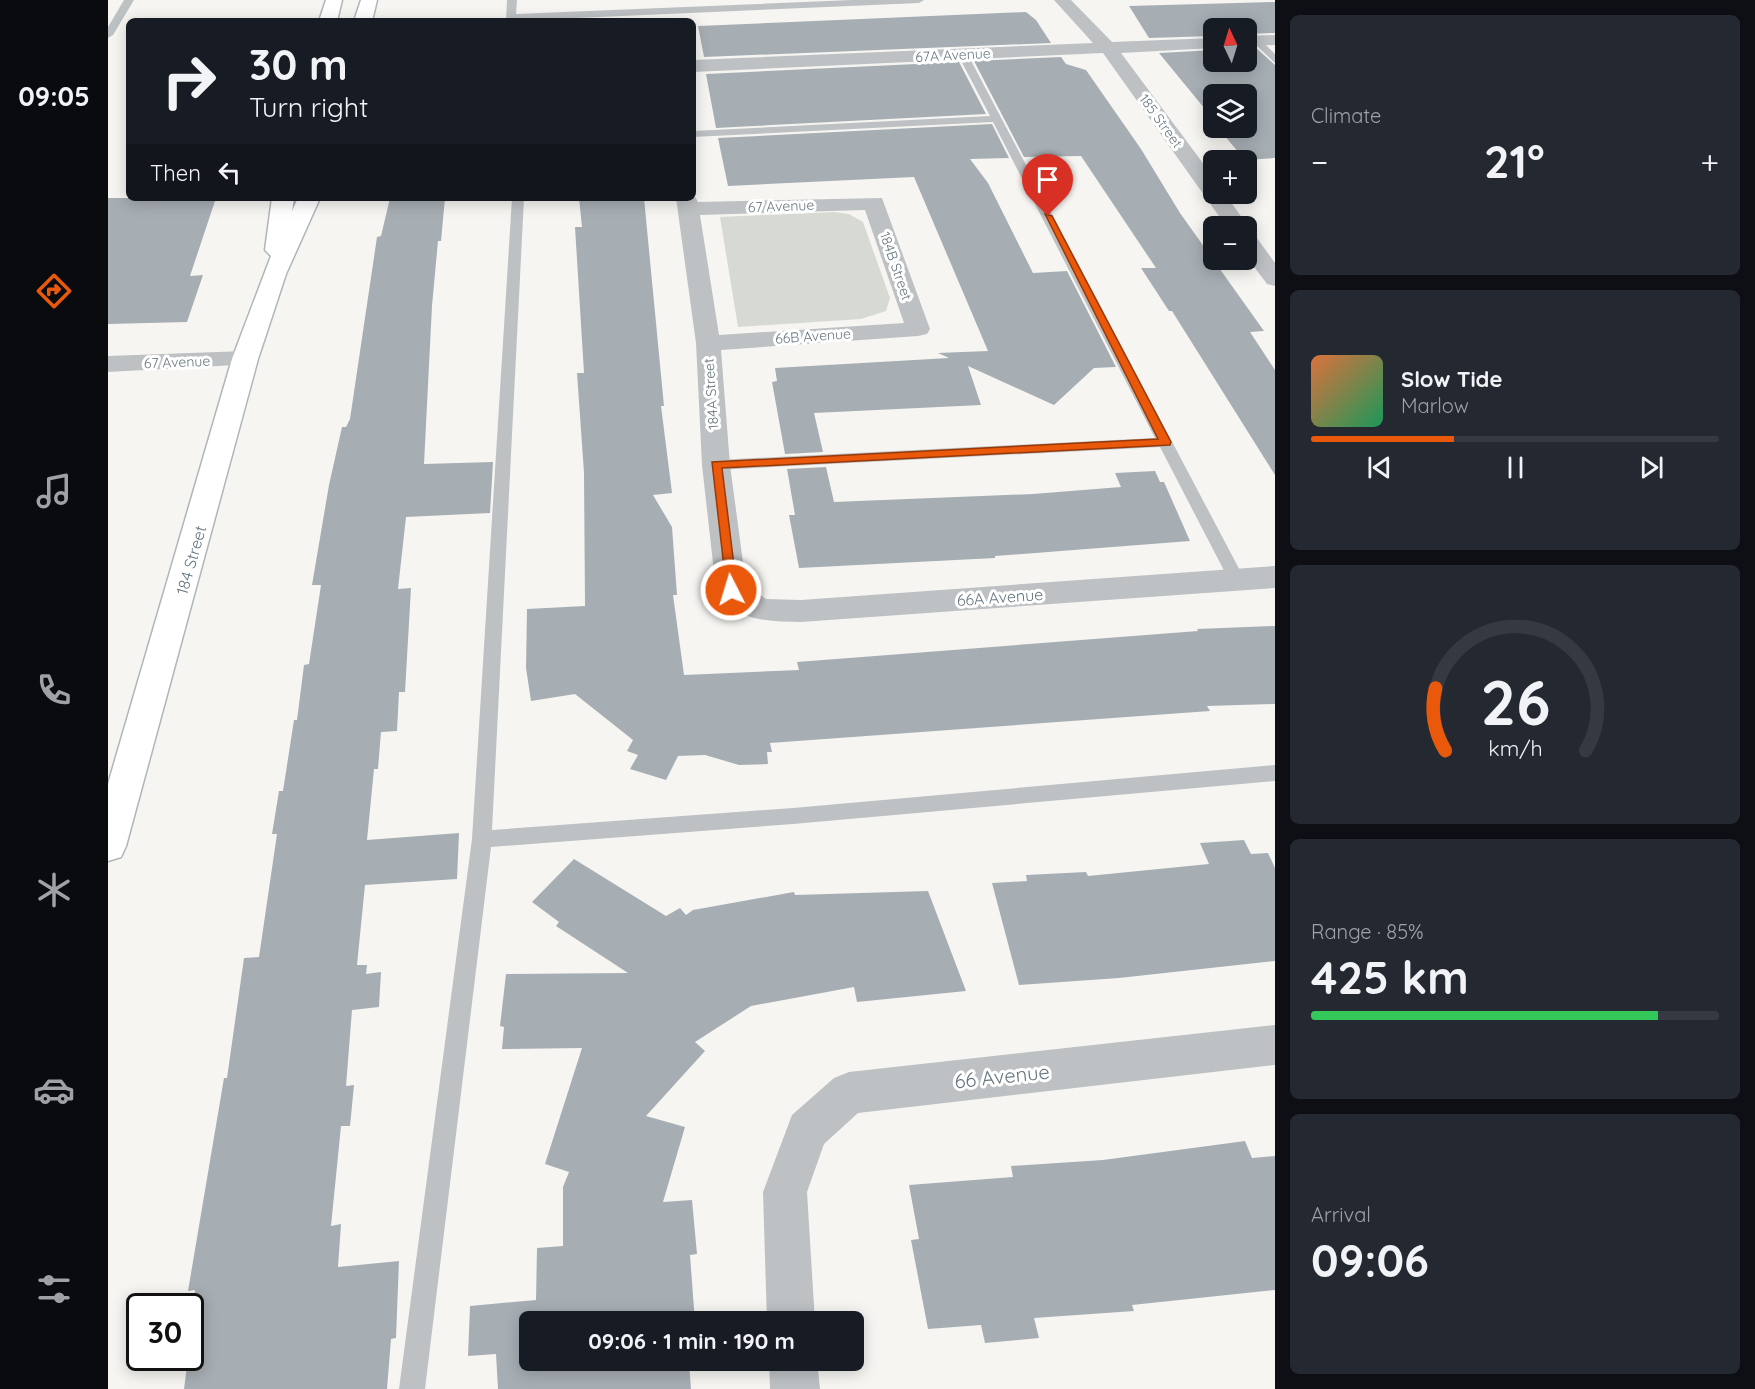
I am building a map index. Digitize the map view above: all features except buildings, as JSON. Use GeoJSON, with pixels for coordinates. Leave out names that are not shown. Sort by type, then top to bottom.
{"type":"FeatureCollection","features":[{"type":"Feature","properties":{"kind":"main road"},"geometry":{"type":"LineString","coordinates":[[329,18],[334,0]]}},
{"type":"Feature","properties":{"kind":"main road"},"geometry":{"type":"LineString","coordinates":[[364,18],[369,0]]}},
{"type":"Feature","properties":{"kind":"main road","name":"184 Street"},"geometry":{"type":"LineString","coordinates":[[274,274],[283,201]]}},
{"type":"Feature","properties":{"kind":"main road","name":"184 Street"},"geometry":{"type":"LineString","coordinates":[[108,846],[245,359],[274,274],[308,201]]}},
{"type":"Feature","properties":{"kind":"street","name":"185 Street"},"geometry":{"type":"LineString","coordinates":[[1062,0],[1108,48],[1203,178]]}},
{"type":"Feature","properties":{"kind":"street","name":"67A Avenue"},"geometry":{"type":"LineString","coordinates":[[696,66],[1203,44]]}},
{"type":"Feature","properties":{"kind":"street","name":"67 Avenue"},"geometry":{"type":"LineString","coordinates":[[688,204],[874,203]]}},
{"type":"Feature","properties":{"kind":"street","name":"184B Street"},"geometry":{"type":"LineString","coordinates":[[874,203],[918,329]]}},
{"type":"Feature","properties":{"kind":"street","name":"184A Street"},"geometry":{"type":"LineString","coordinates":[[688,204],[708,343],[716,465],[731,590]]}},
{"type":"Feature","properties":{"kind":"street"},"geometry":{"type":"LineString","coordinates":[[1257,254],[1275,279]]}},
{"type":"Feature","properties":{"kind":"street","name":"66B Avenue"},"geometry":{"type":"LineString","coordinates":[[708,343],[918,329]]}},
{"type":"Feature","properties":{"kind":"street","name":"67 Avenue"},"geometry":{"type":"LineString","coordinates":[[108,364],[245,359]]}},
{"type":"Feature","properties":{"kind":"street","name":"66A Avenue"},"geometry":{"type":"LineString","coordinates":[[731,590],[759,610],[801,611],[1275,577]]}},
{"type":"Feature","properties":{"kind":"street","name":"66 Avenue"},"geometry":{"type":"LineString","coordinates":[[790,1311],[785,1192],[807,1130],[849,1093],[1275,1045]]}},
{"type":"Feature","properties":{"kind":"street"},"geometry":{"type":"LineString","coordinates":[[794,1371],[795,1389]]}},
{"type":"Feature","properties":{"kind":"lane"},"geometry":{"type":"LineString","coordinates":[[108,35],[129,0]]}},
{"type":"Feature","properties":{"kind":"lane"},"geometry":{"type":"LineString","coordinates":[[511,18],[512,0]]}},
{"type":"Feature","properties":{"kind":"lane"},"geometry":{"type":"LineString","coordinates":[[532,18],[919,0]]}},
{"type":"Feature","properties":{"kind":"lane"},"geometry":{"type":"LineString","coordinates":[[1260,41],[1275,60]]}},
{"type":"Feature","properties":{"kind":"lane"},"geometry":{"type":"LineString","coordinates":[[963,55],[1237,580]]}},
{"type":"Feature","properties":{"kind":"lane"},"geometry":{"type":"LineString","coordinates":[[696,134],[997,119]]}},
{"type":"Feature","properties":{"kind":"lane"},"geometry":{"type":"LineString","coordinates":[[412,1389],[482,839],[518,201]]}},
{"type":"Feature","properties":{"kind":"lane"},"geometry":{"type":"LineString","coordinates":[[716,465],[1166,442]]}},
{"type":"Feature","properties":{"kind":"lane"},"geometry":{"type":"LineString","coordinates":[[482,839],[793,816],[1275,773]]}},
{"type":"Feature","properties":{"kind":"shaded area"},"geometry":{"type":"Polygon","coordinates":[[[834,212],[849,214],[863,222],[890,298],[886,311],[861,319],[738,327],[720,217],[834,212]]]}},
{"type":"Feature","properties":{"kind":"route"},"geometry":{"type":"LineString","coordinates":[[731,590],[716,465],[1166,442],[1048,216]]}}]}
